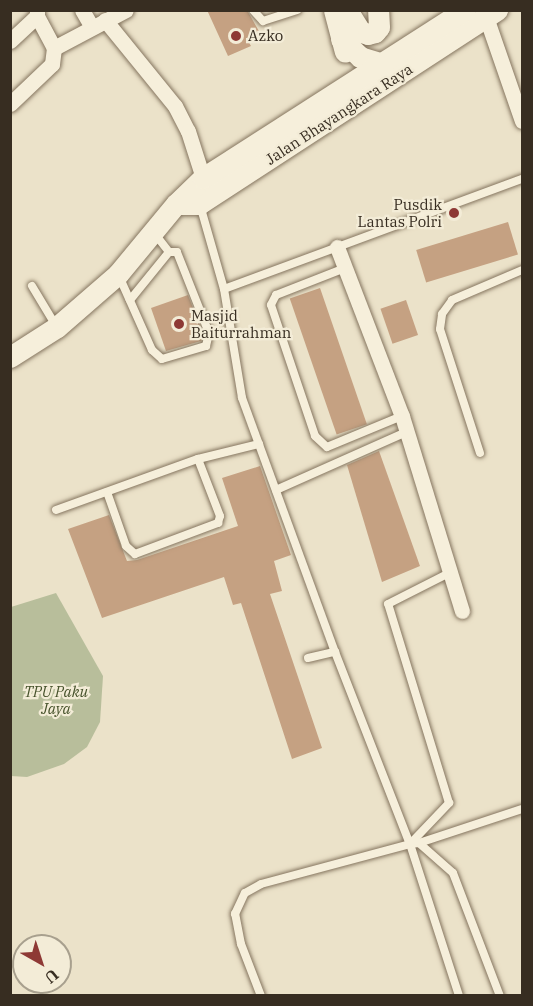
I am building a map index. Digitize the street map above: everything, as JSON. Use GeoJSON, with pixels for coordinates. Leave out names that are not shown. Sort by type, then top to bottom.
{"type":"FeatureCollection","features":[{"type":"Feature","properties":{"kind":"main road"},"geometry":{"type":"LineString","coordinates":[[334,10],[354,82]]}},
{"type":"Feature","properties":{"kind":"main road"},"geometry":{"type":"LineString","coordinates":[[346,10],[361,32],[368,34],[375,32],[379,27],[379,10]]}},
{"type":"Feature","properties":{"kind":"main road"},"geometry":{"type":"LineString","coordinates":[[379,10],[386,24],[400,40],[415,43]]}},
{"type":"Feature","properties":{"kind":"main road","name":"Jalan Bhayangkara Raya"},"geometry":{"type":"LineString","coordinates":[[10,357],[57,327],[118,274],[176,204],[203,178],[465,10]]}},
{"type":"Feature","properties":{"kind":"main road","name":"Jalan Bhayangkara Raya"},"geometry":{"type":"LineString","coordinates":[[199,204],[492,14]]}},
{"type":"Feature","properties":{"kind":"main road"},"geometry":{"type":"LineString","coordinates":[[341,39],[360,57],[380,65],[408,68]]}},
{"type":"Feature","properties":{"kind":"main road"},"geometry":{"type":"LineString","coordinates":[[176,204],[199,204]]}},
{"type":"Feature","properties":{"kind":"street"},"geometry":{"type":"LineString","coordinates":[[82,10],[99,24],[175,106],[188,131],[203,178]]}},
{"type":"Feature","properties":{"kind":"street"},"geometry":{"type":"LineString","coordinates":[[54,48],[126,10]]}},
{"type":"Feature","properties":{"kind":"street"},"geometry":{"type":"LineString","coordinates":[[10,41],[37,13],[54,48],[52,63],[10,104]]}},
{"type":"Feature","properties":{"kind":"street"},"geometry":{"type":"LineString","coordinates":[[492,14],[522,121]]}},
{"type":"Feature","properties":{"kind":"street"},"geometry":{"type":"LineString","coordinates":[[337,247],[402,416],[462,611]]}},
{"type":"Feature","properties":{"kind":"lane"},"geometry":{"type":"LineString","coordinates":[[253,10],[263,21],[297,10]]}},
{"type":"Feature","properties":{"kind":"lane"},"geometry":{"type":"LineString","coordinates":[[224,289],[522,179]]}},
{"type":"Feature","properties":{"kind":"lane"},"geometry":{"type":"LineString","coordinates":[[199,204],[224,289],[242,398],[335,652],[410,844],[459,996]]}},
{"type":"Feature","properties":{"kind":"lane"},"geometry":{"type":"LineString","coordinates":[[118,274],[152,350],[162,359],[206,346],[209,333],[181,257],[177,252],[169,252],[152,232]]}},
{"type":"Feature","properties":{"kind":"lane"},"geometry":{"type":"LineString","coordinates":[[130,300],[169,252]]}},
{"type":"Feature","properties":{"kind":"lane"},"geometry":{"type":"LineString","coordinates":[[345,268],[276,295],[272,299],[271,305],[315,436],[327,447],[402,416]]}},
{"type":"Feature","properties":{"kind":"lane"},"geometry":{"type":"LineString","coordinates":[[480,453],[440,329],[442,314],[452,300],[522,270]]}},
{"type":"Feature","properties":{"kind":"lane"},"geometry":{"type":"LineString","coordinates":[[32,285],[57,327]]}},
{"type":"Feature","properties":{"kind":"lane"},"geometry":{"type":"LineString","coordinates":[[276,489],[406,432]]}},
{"type":"Feature","properties":{"kind":"lane"},"geometry":{"type":"LineString","coordinates":[[56,510],[198,459],[259,444]]}},
{"type":"Feature","properties":{"kind":"lane"},"geometry":{"type":"LineString","coordinates":[[107,492],[126,546],[135,554],[218,523],[220,516],[198,459]]}},
{"type":"Feature","properties":{"kind":"lane"},"geometry":{"type":"LineString","coordinates":[[410,844],[449,800],[388,604],[449,573]]}},
{"type":"Feature","properties":{"kind":"lane"},"geometry":{"type":"LineString","coordinates":[[308,658],[335,652]]}},
{"type":"Feature","properties":{"kind":"lane"},"geometry":{"type":"LineString","coordinates":[[261,996],[241,944],[235,914],[245,894],[261,884],[419,843],[522,809]]}},
{"type":"Feature","properties":{"kind":"lane"},"geometry":{"type":"LineString","coordinates":[[419,843],[453,873],[500,996]]}},
{"type":"Feature","properties":{"kind":"green space","name":"TPU Paku Jaya"},"geometry":{"type":"Polygon","coordinates":[[[56,593],[103,676],[100,722],[87,747],[64,764],[27,777],[11,776],[11,607],[56,593]]]}},
{"type":"Feature","properties":{"kind":"building","name":"Azko"},"geometry":{"type":"Polygon","coordinates":[[[207,10],[247,10],[260,33],[247,39],[251,46],[228,56],[207,10]]]}},
{"type":"Feature","properties":{"kind":"building"},"geometry":{"type":"Polygon","coordinates":[[[508,222],[518,255],[426,283],[416,250],[508,222]]]}},
{"type":"Feature","properties":{"kind":"building"},"geometry":{"type":"Polygon","coordinates":[[[320,288],[367,424],[337,435],[290,298],[320,288]]]}},
{"type":"Feature","properties":{"kind":"building","name":"Masjid Baiturrahman"},"geometry":{"type":"Polygon","coordinates":[[[188,295],[203,333],[201,341],[166,351],[151,308],[188,295]]]}},
{"type":"Feature","properties":{"kind":"building"},"geometry":{"type":"Polygon","coordinates":[[[406,300],[418,335],[393,344],[380,309],[406,300]]]}},
{"type":"Feature","properties":{"kind":"building"},"geometry":{"type":"Polygon","coordinates":[[[379,451],[420,566],[382,582],[347,465],[379,451]]]}},
{"type":"Feature","properties":{"kind":"building"},"geometry":{"type":"Polygon","coordinates":[[[260,466],[291,555],[274,561],[282,591],[270,594],[322,748],[292,759],[241,603],[233,605],[224,577],[102,618],[68,529],[109,515],[127,561],[137,560],[238,526],[222,478],[260,466]]]}},
{"type":"Feature","properties":{"kind":"place","name":"Azko"},"geometry":{"type":"Point","coordinates":[236,36]}},
{"type":"Feature","properties":{"kind":"place","name":"Pusdik Lantas Polri"},"geometry":{"type":"Point","coordinates":[454,213]}},
{"type":"Feature","properties":{"kind":"place","name":"Masjid Baiturrahman"},"geometry":{"type":"Point","coordinates":[179,324]}}]}
